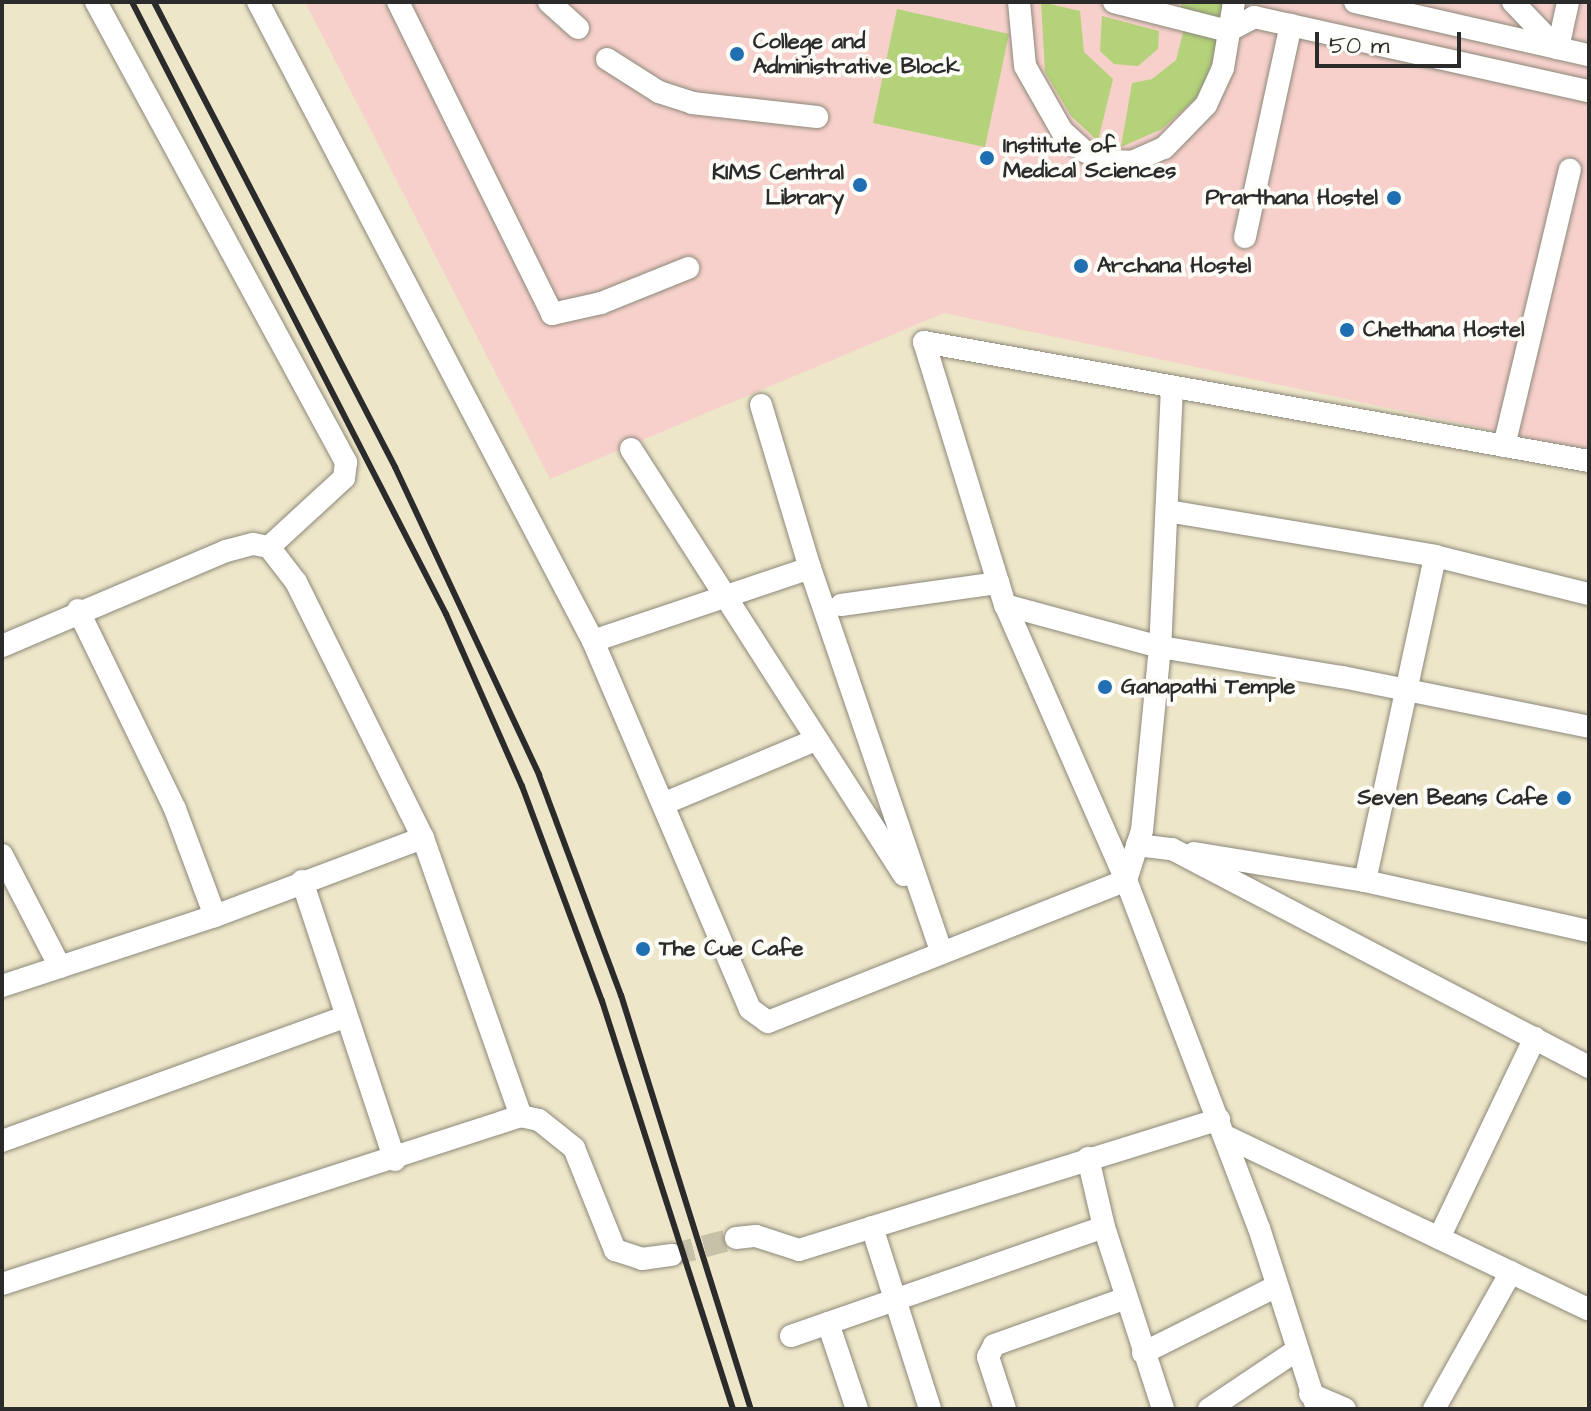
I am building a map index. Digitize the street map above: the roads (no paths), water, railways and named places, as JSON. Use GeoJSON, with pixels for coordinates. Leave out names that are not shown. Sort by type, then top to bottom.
{"type":"FeatureCollection","features":[{"type":"Feature","properties":{"kind":"street"},"geometry":{"type":"LineString","coordinates":[[96,2],[346,462],[344,478],[269,547]]}},
{"type":"Feature","properties":{"kind":"street"},"geometry":{"type":"LineString","coordinates":[[258,2],[593,641],[750,1009],[768,1022],[941,950],[1126,880]]}},
{"type":"Feature","properties":{"kind":"street"},"geometry":{"type":"LineString","coordinates":[[398,2],[552,314],[601,303],[688,268]]}},
{"type":"Feature","properties":{"kind":"street"},"geometry":{"type":"LineString","coordinates":[[549,2],[578,28]]}},
{"type":"Feature","properties":{"kind":"street"},"geometry":{"type":"LineString","coordinates":[[1019,2],[1025,66],[1042,100],[1073,141],[1108,161],[1132,162],[1164,148],[1187,129],[1206,105],[1223,68],[1234,2]]}},
{"type":"Feature","properties":{"kind":"street"},"geometry":{"type":"LineString","coordinates":[[1114,2],[1228,31],[1254,17],[1589,91]]}},
{"type":"Feature","properties":{"kind":"street"},"geometry":{"type":"LineString","coordinates":[[1355,2],[1441,13],[1589,55]]}},
{"type":"Feature","properties":{"kind":"street"},"geometry":{"type":"LineString","coordinates":[[1513,2],[1558,48]]}},
{"type":"Feature","properties":{"kind":"street"},"geometry":{"type":"LineString","coordinates":[[1558,48],[1568,2]]}},
{"type":"Feature","properties":{"kind":"street"},"geometry":{"type":"LineString","coordinates":[[1245,237],[1291,25]]}},
{"type":"Feature","properties":{"kind":"street"},"geometry":{"type":"LineString","coordinates":[[607,59],[659,92],[692,103],[817,117]]}},
{"type":"Feature","properties":{"kind":"street"},"geometry":{"type":"LineString","coordinates":[[1504,446],[1570,170]]}},
{"type":"Feature","properties":{"kind":"street"},"geometry":{"type":"LineString","coordinates":[[1345,1409],[1314,1401],[1222,1127],[1126,880],[1005,605],[924,342],[1589,461]]}},
{"type":"Feature","properties":{"kind":"street"},"geometry":{"type":"LineString","coordinates":[[1126,880],[1137,845],[1160,647],[1172,387]]}},
{"type":"Feature","properties":{"kind":"street"},"geometry":{"type":"LineString","coordinates":[[761,405],[810,568],[941,950]]}},
{"type":"Feature","properties":{"kind":"street"},"geometry":{"type":"LineString","coordinates":[[631,449],[815,740],[923,903]]}},
{"type":"Feature","properties":{"kind":"street"},"geometry":{"type":"LineString","coordinates":[[1167,511],[1435,556],[1589,594]]}},
{"type":"Feature","properties":{"kind":"street"},"geometry":{"type":"LineString","coordinates":[[2,646],[78,610],[226,551],[253,544],[269,547],[296,582],[423,838],[521,1116]]}},
{"type":"Feature","properties":{"kind":"street"},"geometry":{"type":"LineString","coordinates":[[1365,881],[1435,556]]}},
{"type":"Feature","properties":{"kind":"street"},"geometry":{"type":"LineString","coordinates":[[593,641],[810,568]]}},
{"type":"Feature","properties":{"kind":"street"},"geometry":{"type":"LineString","coordinates":[[841,605],[998,583]]}},
{"type":"Feature","properties":{"kind":"street"},"geometry":{"type":"LineString","coordinates":[[1005,605],[1160,647],[1589,727]]}},
{"type":"Feature","properties":{"kind":"street"},"geometry":{"type":"LineString","coordinates":[[78,610],[175,809],[215,916]]}},
{"type":"Feature","properties":{"kind":"street"},"geometry":{"type":"LineString","coordinates":[[663,804],[815,740]]}},
{"type":"Feature","properties":{"kind":"street"},"geometry":{"type":"LineString","coordinates":[[2,986],[215,916],[423,838]]}},
{"type":"Feature","properties":{"kind":"street"},"geometry":{"type":"LineString","coordinates":[[1137,845],[1365,881],[1589,931]]}},
{"type":"Feature","properties":{"kind":"street"},"geometry":{"type":"LineString","coordinates":[[1172,849],[1589,1067]]}},
{"type":"Feature","properties":{"kind":"street"},"geometry":{"type":"LineString","coordinates":[[2,855],[60,967]]}},
{"type":"Feature","properties":{"kind":"street"},"geometry":{"type":"LineString","coordinates":[[302,881],[395,1160]]}},
{"type":"Feature","properties":{"kind":"street"},"geometry":{"type":"LineString","coordinates":[[2,1141],[345,1017]]}},
{"type":"Feature","properties":{"kind":"street"},"geometry":{"type":"LineString","coordinates":[[1439,1238],[1535,1038]]}},
{"type":"Feature","properties":{"kind":"street"},"geometry":{"type":"LineString","coordinates":[[2,1284],[395,1160],[521,1116],[539,1120],[574,1148],[615,1250],[642,1259],[672,1255]]}},
{"type":"Feature","properties":{"kind":"street"},"geometry":{"type":"LineString","coordinates":[[736,1238],[756,1236],[799,1250],[1088,1158],[1222,1127],[1439,1238],[1589,1310]]}},
{"type":"Feature","properties":{"kind":"street"},"geometry":{"type":"LineString","coordinates":[[1088,1158],[1124,1299],[1163,1409]]}},
{"type":"Feature","properties":{"kind":"street"},"geometry":{"type":"LineString","coordinates":[[872,1227],[930,1409]]}},
{"type":"Feature","properties":{"kind":"street"},"geometry":{"type":"LineString","coordinates":[[791,1336],[1104,1227]]}},
{"type":"Feature","properties":{"kind":"street"},"geometry":{"type":"LineString","coordinates":[[1434,1409],[1511,1272]]}},
{"type":"Feature","properties":{"kind":"street"},"geometry":{"type":"LineString","coordinates":[[1143,1353],[1277,1286]]}},
{"type":"Feature","properties":{"kind":"street"},"geometry":{"type":"LineString","coordinates":[[1005,1409],[988,1357],[994,1345],[1124,1299]]}},
{"type":"Feature","properties":{"kind":"street"},"geometry":{"type":"LineString","coordinates":[[828,1323],[857,1409]]}},
{"type":"Feature","properties":{"kind":"street"},"geometry":{"type":"LineString","coordinates":[[1209,1409],[1297,1350]]}},
{"type":"Feature","properties":{"kind":"tunnel"},"geometry":{"type":"LineString","coordinates":[[672,1255],[736,1238]]}},
{"type":"Feature","properties":{"kind":"railway"},"geometry":{"type":"LineString","coordinates":[[132,2],[446,614],[522,786],[602,1001],[733,1409]]}},
{"type":"Feature","properties":{"kind":"railway"},"geometry":{"type":"LineString","coordinates":[[154,2],[395,467],[539,775],[621,995],[751,1409]]}},
{"type":"Feature","properties":{"kind":"place","name":"College and Administrative Block"},"geometry":{"type":"Point","coordinates":[737,54]}},
{"type":"Feature","properties":{"kind":"place","name":"Institute of Medical Sciences"},"geometry":{"type":"Point","coordinates":[987,158]}},
{"type":"Feature","properties":{"kind":"place","name":"KIMS Central Library"},"geometry":{"type":"Point","coordinates":[860,185]}},
{"type":"Feature","properties":{"kind":"place","name":"Prarthana Hostel"},"geometry":{"type":"Point","coordinates":[1394,198]}},
{"type":"Feature","properties":{"kind":"place","name":"Archana Hostel"},"geometry":{"type":"Point","coordinates":[1081,266]}},
{"type":"Feature","properties":{"kind":"place","name":"Chethana Hostel"},"geometry":{"type":"Point","coordinates":[1347,330]}},
{"type":"Feature","properties":{"kind":"place","name":"Ganapathi Temple"},"geometry":{"type":"Point","coordinates":[1105,687]}},
{"type":"Feature","properties":{"kind":"place","name":"Seven Beans Cafe"},"geometry":{"type":"Point","coordinates":[1564,798]}},
{"type":"Feature","properties":{"kind":"place","name":"The Cue Cafe"},"geometry":{"type":"Point","coordinates":[643,949]}}]}
